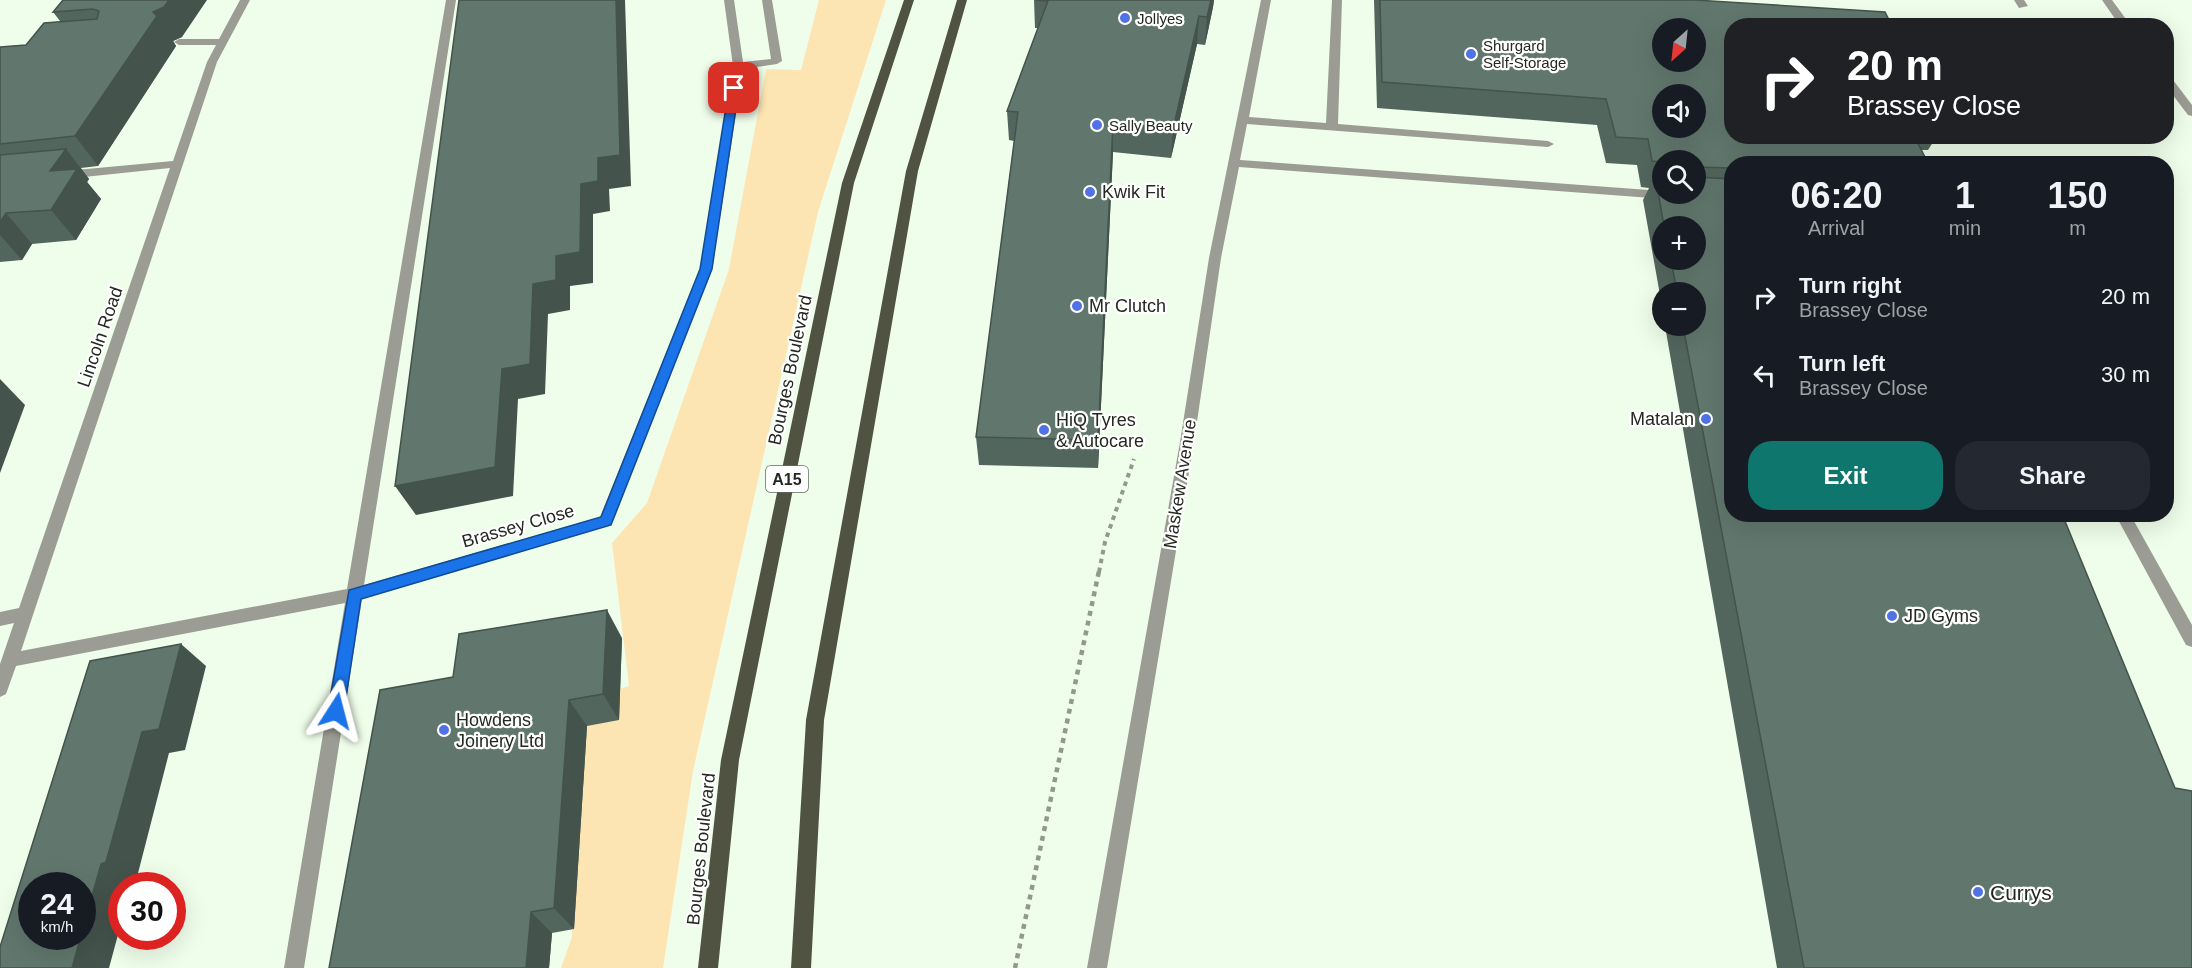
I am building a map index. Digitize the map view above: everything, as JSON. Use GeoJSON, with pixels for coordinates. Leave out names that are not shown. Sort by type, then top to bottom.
{"type":"FeatureCollection","features":[{"type":"Feature","properties":{"kind":"main road","name":"Bourges Boulevard"},"geometry":{"type":"LineString","coordinates":[[708,968],[730,760],[848,183],[909,0]]}},
{"type":"Feature","properties":{"kind":"main road"},"geometry":{"type":"LineString","coordinates":[[801,968],[815,720],[912,171],[962,0]]}},
{"type":"Feature","properties":{"kind":"street","name":"Lincoln Road"},"geometry":{"type":"LineString","coordinates":[[0,689],[212,62],[245,0]]}},
{"type":"Feature","properties":{"kind":"street"},"geometry":{"type":"LineString","coordinates":[[294,968],[451,0]]}},
{"type":"Feature","properties":{"kind":"street","name":"Brassey Close"},"geometry":{"type":"LineString","coordinates":[[10,660],[355,594],[606,521],[706,269],[738,66],[729,0]]}},
{"type":"Feature","properties":{"kind":"street"},"geometry":{"type":"LineString","coordinates":[[738,66],[777,61],[767,0]]}},
{"type":"Feature","properties":{"kind":"street","name":"Maskew Avenue"},"geometry":{"type":"LineString","coordinates":[[1097,968],[1187,442],[1215,258],[1266,0]]}},
{"type":"Feature","properties":{"kind":"street"},"geometry":{"type":"LineString","coordinates":[[1332,126],[1336,0]]}},
{"type":"Feature","properties":{"kind":"street"},"geometry":{"type":"LineString","coordinates":[[2107,0],[2120,18]]}},
{"type":"Feature","properties":{"kind":"street"},"geometry":{"type":"LineString","coordinates":[[179,42],[222,42]]}},
{"type":"Feature","properties":{"kind":"street"},"geometry":{"type":"LineString","coordinates":[[2174,89],[2192,113]]}},
{"type":"Feature","properties":{"kind":"street"},"geometry":{"type":"LineString","coordinates":[[1242,120],[1548,144]]}},
{"type":"Feature","properties":{"kind":"street"},"geometry":{"type":"LineString","coordinates":[[1234,163],[1652,194]]}},
{"type":"Feature","properties":{"kind":"street"},"geometry":{"type":"LineString","coordinates":[[47,177],[178,164]]}},
{"type":"Feature","properties":{"kind":"street"},"geometry":{"type":"LineString","coordinates":[[2126,522],[2192,640]]}},
{"type":"Feature","properties":{"kind":"street"},"geometry":{"type":"LineString","coordinates":[[0,619],[26,613]]}},
{"type":"Feature","properties":{"kind":"path"},"geometry":{"type":"LineString","coordinates":[[1015,968],[1105,542],[1134,459]]}},
{"type":"Feature","properties":{"kind":"shaded area"},"geometry":{"type":"Polygon","coordinates":[[[819,0],[886,0],[818,212],[693,771],[663,968],[561,968],[572,937],[573,704],[629,686],[612,543],[647,503],[729,269],[766,69],[801,70],[819,0]]]}},
{"type":"Feature","properties":{"kind":"building"},"geometry":{"type":"Polygon","coordinates":[[[63,0],[169,0],[164,7],[153,12],[157,16],[75,136],[0,144],[0,47],[26,45],[44,23],[97,19],[99,11],[93,9],[53,12],[63,0]]]}},
{"type":"Feature","properties":{"kind":"building"},"geometry":{"type":"Polygon","coordinates":[[[459,0],[616,0],[620,155],[598,158],[598,181],[581,184],[580,252],[556,256],[556,280],[533,284],[530,364],[502,369],[495,467],[395,486],[459,0]]]}},
{"type":"Feature","properties":{"kind":"building"},"geometry":{"type":"Polygon","coordinates":[[[1036,0],[1211,0],[1207,17],[1199,16],[1173,129],[1113,123],[1098,440],[976,437],[1018,112],[1007,111],[1048,1],[1036,0]]]}},
{"type":"Feature","properties":{"kind":"building"},"geometry":{"type":"Polygon","coordinates":[[[1380,0],[1695,0],[1885,12],[1888,18],[1724,18],[1724,144],[1918,144],[1924,156],[1724,156],[1724,168],[1706,167],[1706,150],[1652,150],[1652,161],[1648,139],[1616,137],[1606,99],[1382,82],[1380,0]]]}},
{"type":"Feature","properties":{"kind":"building"},"geometry":{"type":"Polygon","coordinates":[[[66,149],[50,171],[77,169],[51,210],[6,213],[0,222],[0,155],[66,149]]]}},
{"type":"Feature","properties":{"kind":"building"},"geometry":{"type":"Polygon","coordinates":[[[1706,178],[1724,179],[1724,522],[2065,522],[2175,788],[2192,791],[2192,968],[1804,968],[1685,336],[1706,336],[1706,282],[1675,282],[1673,270],[1706,270],[1706,216],[1662,216],[1660,204],[1706,204],[1706,178]]]}},
{"type":"Feature","properties":{"kind":"building"},"geometry":{"type":"Polygon","coordinates":[[[607,610],[603,694],[569,700],[554,908],[531,912],[526,968],[329,968],[380,690],[453,677],[459,634],[607,610]]]}},
{"type":"Feature","properties":{"kind":"building"},"geometry":{"type":"Polygon","coordinates":[[[181,644],[159,729],[142,732],[106,862],[101,864],[96,882],[96,872],[24,872],[90,661],[181,644]]]}},
{"type":"Feature","properties":{"kind":"building"},"geometry":{"type":"Polygon","coordinates":[[[18,890],[18,950],[77,950],[72,968],[0,968],[0,947],[18,890]]]}},
{"type":"Feature","properties":{"kind":"place","name":"Jollyes"},"geometry":{"type":"Point","coordinates":[1125,18]}},
{"type":"Feature","properties":{"kind":"place","name":"Shurgard Self-Storage"},"geometry":{"type":"Point","coordinates":[1471,54]}},
{"type":"Feature","properties":{"kind":"place","name":"Sally Beauty"},"geometry":{"type":"Point","coordinates":[1097,125]}},
{"type":"Feature","properties":{"kind":"place","name":"Kwik Fit"},"geometry":{"type":"Point","coordinates":[1090,192]}},
{"type":"Feature","properties":{"kind":"place","name":"Mr Clutch"},"geometry":{"type":"Point","coordinates":[1077,306]}},
{"type":"Feature","properties":{"kind":"place","name":"Matalan"},"geometry":{"type":"Point","coordinates":[1706,419]}},
{"type":"Feature","properties":{"kind":"place","name":"HiQ Tyres & Autocare"},"geometry":{"type":"Point","coordinates":[1044,430]}},
{"type":"Feature","properties":{"kind":"place","name":"JD Gyms"},"geometry":{"type":"Point","coordinates":[1892,616]}},
{"type":"Feature","properties":{"kind":"place","name":"Howdens Joinery Ltd"},"geometry":{"type":"Point","coordinates":[444,730]}},
{"type":"Feature","properties":{"kind":"place","name":"Currys"},"geometry":{"type":"Point","coordinates":[1978,892]}},
{"type":"Feature","properties":{"kind":"route"},"geometry":{"type":"LineString","coordinates":[[336,711],[355,594],[606,521],[706,269],[734,88]]}}]}
